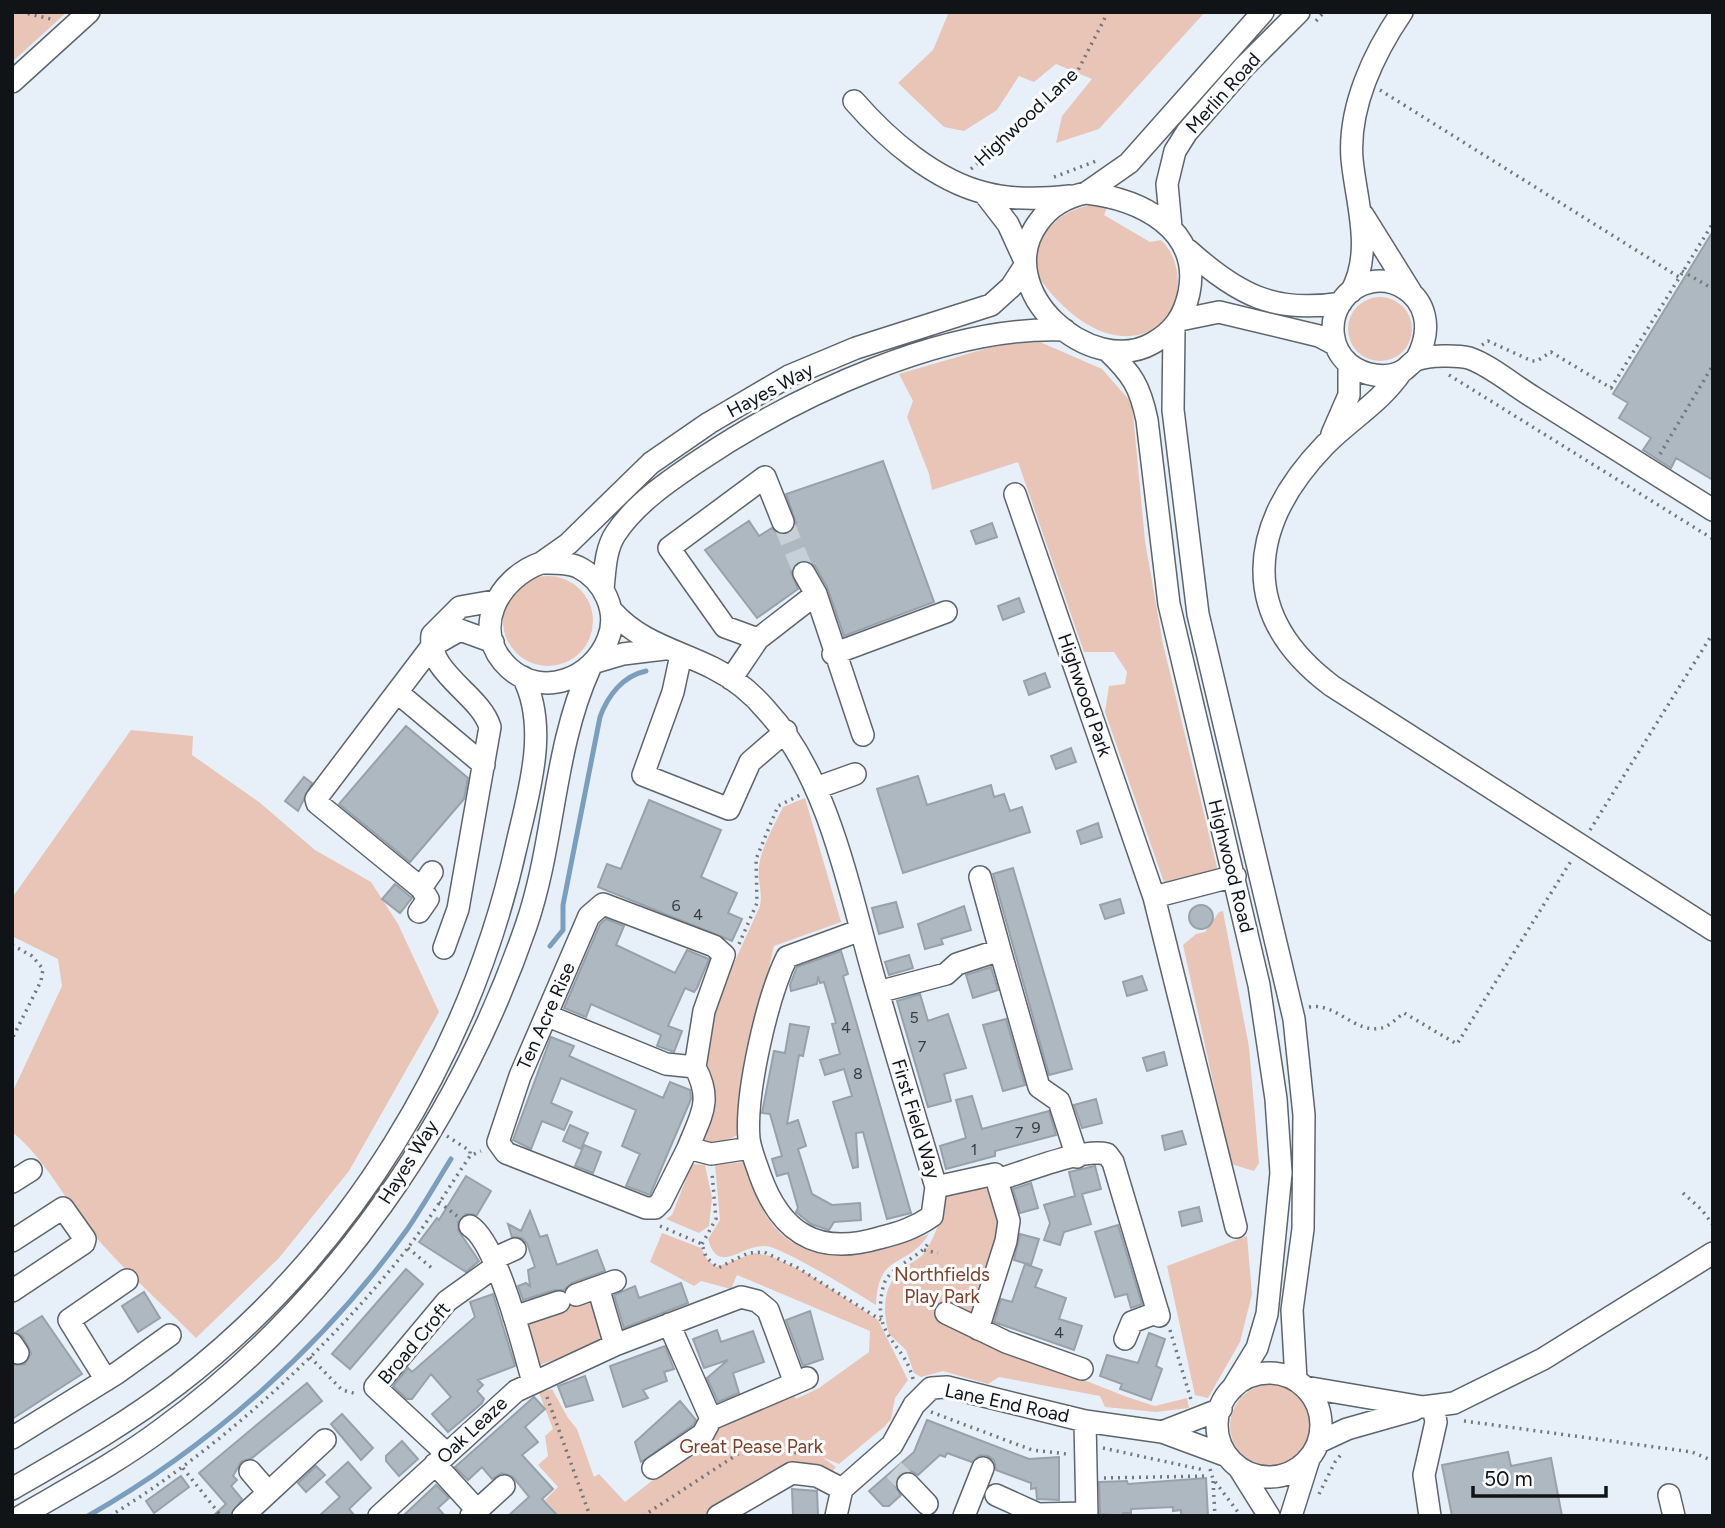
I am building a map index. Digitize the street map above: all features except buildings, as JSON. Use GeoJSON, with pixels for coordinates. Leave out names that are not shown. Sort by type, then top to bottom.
{"type":"FeatureCollection","features":[{"type":"Feature","properties":{"kind":"street"},"geometry":{"type":"LineString","coordinates":[[12,82],[89,12]]}},
{"type":"Feature","properties":{"kind":"street","name":"Merlin Road"},"geometry":{"type":"LineString","coordinates":[[1079,194],[1129,163],[1263,12]]}},
{"type":"Feature","properties":{"kind":"street"},"geometry":{"type":"LineString","coordinates":[[1334,344],[1334,319],[1362,266],[1359,207],[1352,156],[1358,104],[1382,41],[1402,12]]}},
{"type":"Feature","properties":{"kind":"street","name":"Merlin Road"},"geometry":{"type":"LineString","coordinates":[[1171,227],[1167,184],[1175,151],[1187,132],[1244,66],[1307,17]]}},
{"type":"Feature","properties":{"kind":"street"},"geometry":{"type":"LineString","coordinates":[[854,101],[892,140],[957,181],[984,193],[1018,197],[1079,194],[1125,200],[1171,227],[1188,250],[1219,277],[1247,294],[1306,309],[1346,297],[1378,281],[1390,282],[1411,292]]}},
{"type":"Feature","properties":{"kind":"street"},"geometry":{"type":"LineString","coordinates":[[984,193],[1008,224],[1034,297],[1065,330],[1107,350],[1140,349],[1177,324],[1219,312],[1319,336],[1334,344],[1349,364],[1367,374],[1385,376],[1409,365],[1470,358],[1713,510]]}},
{"type":"Feature","properties":{"kind":"street"},"geometry":{"type":"LineString","coordinates":[[1024,263],[1036,226],[1057,204],[1079,194]]}},
{"type":"Feature","properties":{"kind":"street"},"geometry":{"type":"LineString","coordinates":[[1328,442],[1376,404],[1426,342],[1428,324],[1421,304],[1359,207]]}},
{"type":"Feature","properties":{"kind":"street"},"geometry":{"type":"LineString","coordinates":[[1177,324],[1191,275],[1188,250]]}},
{"type":"Feature","properties":{"kind":"street","name":"Hayes Way"},"geometry":{"type":"LineString","coordinates":[[541,563],[568,544],[651,463],[709,423],[800,371],[856,348],[991,305],[1011,287],[1024,263]]}},
{"type":"Feature","properties":{"kind":"street","name":"Highwood Road"},"geometry":{"type":"LineString","coordinates":[[1177,324],[1173,410],[1198,614],[1294,1019],[1304,1115],[1303,1229],[1292,1310],[1301,1384]]}},
{"type":"Feature","properties":{"kind":"street","name":"Hayes Way"},"geometry":{"type":"LineString","coordinates":[[603,589],[608,550],[615,534],[629,517],[670,481],[765,419],[803,399],[895,360],[1010,331],[1065,330]]}},
{"type":"Feature","properties":{"kind":"street","name":"Highwood Road"},"geometry":{"type":"LineString","coordinates":[[1107,350],[1135,380],[1141,393],[1169,604],[1259,985],[1276,1099],[1281,1173],[1267,1314],[1257,1348],[1232,1389]]}},
{"type":"Feature","properties":{"kind":"street"},"geometry":{"type":"LineString","coordinates":[[1349,364],[1351,380],[1346,408],[1328,442],[1283,498],[1269,530],[1263,574],[1268,602],[1283,638],[1306,667],[1332,686],[1713,930]]}},
{"type":"Feature","properties":{"kind":"street"},"geometry":{"type":"LineString","coordinates":[[758,639],[724,627],[668,548],[765,477],[783,522]]}},
{"type":"Feature","properties":{"kind":"street","name":"Highwood Park"},"geometry":{"type":"LineString","coordinates":[[1015,494],[1154,897],[1236,1227]]}},
{"type":"Feature","properties":{"kind":"street"},"geometry":{"type":"LineString","coordinates":[[593,665],[611,633],[613,612],[603,589],[578,567],[541,563],[522,569],[506,584],[494,601],[491,613],[493,642],[507,666],[523,677],[545,683],[564,681],[593,665],[673,652],[673,692],[643,775],[729,809],[750,762],[786,731]]}},
{"type":"Feature","properties":{"kind":"street"},"geometry":{"type":"LineString","coordinates":[[804,573],[816,594],[833,654],[863,735]]}},
{"type":"Feature","properties":{"kind":"street"},"geometry":{"type":"LineString","coordinates":[[731,679],[758,639],[816,594]]}},
{"type":"Feature","properties":{"kind":"street"},"geometry":{"type":"LineString","coordinates":[[444,948],[458,909],[490,727],[488,721],[444,669],[432,646],[432,635],[460,607],[494,601]]}},
{"type":"Feature","properties":{"kind":"street","name":"First Field Way"},"geometry":{"type":"LineString","coordinates":[[613,612],[630,629],[731,679],[765,707],[786,731],[817,788],[860,930],[936,1187],[932,1216],[916,1227],[859,1244],[823,1243],[800,1234],[780,1218],[750,1148],[751,1096],[767,1019],[787,957],[860,930]]}},
{"type":"Feature","properties":{"kind":"street"},"geometry":{"type":"LineString","coordinates":[[833,654],[946,612]]}},
{"type":"Feature","properties":{"kind":"street"},"geometry":{"type":"LineString","coordinates":[[419,912],[428,899],[426,880],[316,800],[432,646],[460,630],[493,642]]}},
{"type":"Feature","properties":{"kind":"street","name":"Hayes Way"},"geometry":{"type":"LineString","coordinates":[[21,1516],[162,1430],[214,1388],[322,1284],[373,1219],[475,1049],[498,999],[527,924],[549,835],[575,702],[593,665]]}},
{"type":"Feature","properties":{"kind":"street","name":"Hayes Way"},"geometry":{"type":"LineString","coordinates":[[12,1489],[91,1443],[178,1384],[246,1324],[295,1273],[352,1205],[406,1126],[449,1045],[469,999],[509,882],[527,797],[536,719],[532,695],[523,677]]}},
{"type":"Feature","properties":{"kind":"street"},"geometry":{"type":"LineString","coordinates":[[398,693],[484,765]]}},
{"type":"Feature","properties":{"kind":"street"},"geometry":{"type":"LineString","coordinates":[[817,788],[855,774]]}},
{"type":"Feature","properties":{"kind":"street"},"geometry":{"type":"LineString","coordinates":[[1154,897],[1235,876]]}},
{"type":"Feature","properties":{"kind":"street"},"geometry":{"type":"LineString","coordinates":[[980,877],[1039,1087],[1059,1101],[1077,1157]]}},
{"type":"Feature","properties":{"kind":"street","name":"Ten Acre Rise"},"geometry":{"type":"LineString","coordinates":[[646,1208],[506,1153],[498,1142],[520,1076],[589,916],[603,904],[714,946],[724,955]]}},
{"type":"Feature","properties":{"kind":"street"},"geometry":{"type":"LineString","coordinates":[[878,992],[946,974],[957,964],[1000,950]]}},
{"type":"Feature","properties":{"kind":"street"},"geometry":{"type":"LineString","coordinates":[[646,1208],[654,1208],[661,1202],[688,1148],[706,1101],[705,1086],[695,1067],[700,1024],[724,955]]}},
{"type":"Feature","properties":{"kind":"street"},"geometry":{"type":"LineString","coordinates":[[548,1016],[666,1064],[695,1067]]}},
{"type":"Feature","properties":{"kind":"street"},"geometry":{"type":"LineString","coordinates":[[688,1148],[711,1154],[750,1148]]}},
{"type":"Feature","properties":{"kind":"street"},"geometry":{"type":"LineString","coordinates":[[936,1187],[996,1177],[1099,1152],[1107,1154],[1113,1162],[1159,1314],[1132,1322],[1125,1339]]}},
{"type":"Feature","properties":{"kind":"street"},"geometry":{"type":"LineString","coordinates":[[12,1182],[31,1170]]}},
{"type":"Feature","properties":{"kind":"street"},"geometry":{"type":"LineString","coordinates":[[978,1329],[1006,1241],[1009,1221],[996,1177]]}},
{"type":"Feature","properties":{"kind":"street"},"geometry":{"type":"LineString","coordinates":[[12,1241],[63,1208],[85,1239],[84,1243],[12,1291]]}},
{"type":"Feature","properties":{"kind":"street"},"geometry":{"type":"LineString","coordinates":[[479,1226],[537,1380]]}},
{"type":"Feature","properties":{"kind":"street","name":"Broad Croft"},"geometry":{"type":"LineString","coordinates":[[474,1513],[441,1459],[375,1387],[447,1301],[515,1249]]}},
{"type":"Feature","properties":{"kind":"street"},"geometry":{"type":"LineString","coordinates":[[1233,1462],[1271,1478],[1297,1470],[1314,1451],[1347,1430],[1466,1398],[1543,1359],[1713,1253]]}},
{"type":"Feature","properties":{"kind":"street"},"geometry":{"type":"LineString","coordinates":[[106,1380],[69,1320],[127,1280]]}},
{"type":"Feature","properties":{"kind":"street"},"geometry":{"type":"LineString","coordinates":[[514,1317],[607,1284],[615,1345]]}},
{"type":"Feature","properties":{"kind":"street","name":"Oak Leaze"},"geometry":{"type":"LineString","coordinates":[[379,1516],[510,1395],[615,1345],[669,1324],[741,1297],[757,1301],[768,1310],[801,1380],[710,1419]]}},
{"type":"Feature","properties":{"kind":"street"},"geometry":{"type":"LineString","coordinates":[[946,1314],[1006,1342],[1082,1369]]}},
{"type":"Feature","properties":{"kind":"street"},"geometry":{"type":"LineString","coordinates":[[653,1468],[703,1434],[710,1419],[669,1324]]}},
{"type":"Feature","properties":{"kind":"street"},"geometry":{"type":"LineString","coordinates":[[12,1438],[106,1380],[170,1335]]}},
{"type":"Feature","properties":{"kind":"street"},"geometry":{"type":"LineString","coordinates":[[1269,1516],[1219,1438],[1211,1406],[1232,1389],[1259,1374],[1282,1375],[1301,1384],[1428,1407]]}},
{"type":"Feature","properties":{"kind":"street"},"geometry":{"type":"LineString","coordinates":[[1292,1516],[1314,1451],[1321,1417],[1315,1400],[1301,1384]]}},
{"type":"Feature","properties":{"kind":"street","name":"Lane End Road"},"geometry":{"type":"LineString","coordinates":[[842,1489],[894,1470],[903,1430],[919,1399],[931,1388],[947,1387],[1085,1421],[1162,1432],[1233,1462]]}},
{"type":"Feature","properties":{"kind":"street","name":"Lane End Road"},"geometry":{"type":"LineString","coordinates":[[1162,1432],[1211,1406]]}},
{"type":"Feature","properties":{"kind":"street"},"geometry":{"type":"LineString","coordinates":[[1428,1407],[1436,1422],[1424,1475],[1430,1516]]}},
{"type":"Feature","properties":{"kind":"street"},"geometry":{"type":"LineString","coordinates":[[996,1495],[1038,1514],[1087,1514],[1085,1421]]}},
{"type":"Feature","properties":{"kind":"street"},"geometry":{"type":"LineString","coordinates":[[243,1516],[325,1440]]}},
{"type":"Feature","properties":{"kind":"street"},"geometry":{"type":"LineString","coordinates":[[964,1516],[984,1468]]}},
{"type":"Feature","properties":{"kind":"street"},"geometry":{"type":"LineString","coordinates":[[894,1470],[927,1504]]}},
{"type":"Feature","properties":{"kind":"street"},"geometry":{"type":"LineString","coordinates":[[250,1471],[268,1492]]}},
{"type":"Feature","properties":{"kind":"street"},"geometry":{"type":"LineString","coordinates":[[718,1516],[792,1473],[817,1476],[842,1489],[836,1516]]}},
{"type":"Feature","properties":{"kind":"street"},"geometry":{"type":"LineString","coordinates":[[474,1513],[504,1486]]}},
{"type":"Feature","properties":{"kind":"street"},"geometry":{"type":"LineString","coordinates":[[1669,1495],[1674,1516]]}},
{"type":"Feature","properties":{"kind":"path"},"geometry":{"type":"LineString","coordinates":[[21,12],[73,27]]}},
{"type":"Feature","properties":{"kind":"path","name":"Highwood Lane"},"geometry":{"type":"LineString","coordinates":[[957,181],[1074,78],[1108,12]]}},
{"type":"Feature","properties":{"kind":"path"},"geometry":{"type":"LineString","coordinates":[[1307,17],[1324,12]]}},
{"type":"Feature","properties":{"kind":"path"},"geometry":{"type":"LineString","coordinates":[[1366,81],[1679,277]]}},
{"type":"Feature","properties":{"kind":"path"},"geometry":{"type":"LineString","coordinates":[[1470,358],[1488,341],[1532,361],[1537,361],[1551,352],[1611,388],[1713,223]]}},
{"type":"Feature","properties":{"kind":"path"},"geometry":{"type":"LineString","coordinates":[[1682,271],[1713,289]]}},
{"type":"Feature","properties":{"kind":"path"},"geometry":{"type":"LineString","coordinates":[[1659,456],[1713,366]]}},
{"type":"Feature","properties":{"kind":"path"},"geometry":{"type":"LineString","coordinates":[[1452,380],[1713,539]]}},
{"type":"Feature","properties":{"kind":"path"},"geometry":{"type":"LineString","coordinates":[[724,955],[737,947],[757,903],[757,859],[778,806],[817,788]]}},
{"type":"Feature","properties":{"kind":"path"},"geometry":{"type":"LineString","coordinates":[[12,945],[32,956],[43,969],[41,981],[12,1039]]}},
{"type":"Feature","properties":{"kind":"path"},"geometry":{"type":"LineString","coordinates":[[1307,1007],[1327,1006],[1367,1028],[1383,1028],[1404,1013],[1457,1044]]}},
{"type":"Feature","properties":{"kind":"path"},"geometry":{"type":"LineString","coordinates":[[110,1516],[183,1468],[310,1357],[359,1306],[408,1248],[470,1156],[470,1151],[445,1135],[451,1125]]}},
{"type":"Feature","properties":{"kind":"path"},"geometry":{"type":"LineString","coordinates":[[712,1164],[716,1219],[702,1244],[706,1258],[718,1268],[748,1253],[770,1254],[881,1320]]}},
{"type":"Feature","properties":{"kind":"path"},"geometry":{"type":"LineString","coordinates":[[1683,1193],[1702,1210],[1713,1225]]}},
{"type":"Feature","properties":{"kind":"path"},"geometry":{"type":"LineString","coordinates":[[646,1208],[662,1228],[702,1244]]}},
{"type":"Feature","properties":{"kind":"path"},"geometry":{"type":"LineString","coordinates":[[408,1248],[433,1269]]}},
{"type":"Feature","properties":{"kind":"path"},"geometry":{"type":"LineString","coordinates":[[938,1253],[924,1250],[903,1262],[883,1287],[883,1330],[905,1357],[919,1399],[1032,1450],[1087,1450],[1205,1473],[1086,1479]]}},
{"type":"Feature","properties":{"kind":"path"},"geometry":{"type":"LineString","coordinates":[[1159,1314],[1166,1318],[1194,1409],[1211,1406]]}},
{"type":"Feature","properties":{"kind":"path"},"geometry":{"type":"LineString","coordinates":[[310,1357],[342,1390],[357,1394],[375,1387]]}},
{"type":"Feature","properties":{"kind":"path"},"geometry":{"type":"LineString","coordinates":[[537,1380],[590,1516]]}},
{"type":"Feature","properties":{"kind":"path"},"geometry":{"type":"LineString","coordinates":[[1479,1421],[1692,1452],[1713,1461]]}},
{"type":"Feature","properties":{"kind":"path"},"geometry":{"type":"LineString","coordinates":[[643,1516],[750,1446],[761,1442],[781,1444],[809,1459]]}},
{"type":"Feature","properties":{"kind":"path"},"geometry":{"type":"LineString","coordinates":[[1317,1499],[1335,1462],[1351,1446]]}},
{"type":"Feature","properties":{"kind":"path"},"geometry":{"type":"LineString","coordinates":[[1202,1448],[1213,1479],[1215,1516]]}},
{"type":"Feature","properties":{"kind":"path"},"geometry":{"type":"LineString","coordinates":[[183,1468],[221,1516]]}},
{"type":"Feature","properties":{"kind":"path"},"geometry":{"type":"LineString","coordinates":[[1213,1479],[1241,1516]]}},
{"type":"Feature","properties":{"kind":"green space"},"geometry":{"type":"Polygon","coordinates":[[[12,12],[67,12],[12,62],[12,12]]]}},
{"type":"Feature","properties":{"kind":"green space"},"geometry":{"type":"Polygon","coordinates":[[[949,12],[1205,12],[1099,129],[1056,143],[1062,116],[1092,79],[1056,64],[1034,82],[1019,76],[997,110],[964,131],[944,127],[898,83],[933,50],[949,12]]]}},
{"type":"Feature","properties":{"kind":"green space"},"geometry":{"type":"Polygon","coordinates":[[[1090,205],[1107,208],[1104,215],[1150,242],[1161,240],[1170,251],[1178,278],[1177,292],[1166,318],[1156,328],[1142,334],[1126,336],[1095,328],[1067,309],[1035,272],[1038,247],[1049,228],[1067,214],[1090,205]]]}},
{"type":"Feature","properties":{"kind":"green space"},"geometry":{"type":"Polygon","coordinates":[[[1374,297],[1386,297],[1403,306],[1410,317],[1410,341],[1403,352],[1386,361],[1374,361],[1362,356],[1353,347],[1348,335],[1348,323],[1353,311],[1362,302],[1374,297]]]}},
{"type":"Feature","properties":{"kind":"green space"},"geometry":{"type":"Polygon","coordinates":[[[1040,342],[1102,369],[1132,403],[1145,541],[1163,644],[1220,880],[1168,894],[1105,712],[1109,686],[1125,684],[1127,672],[1114,652],[1084,652],[1018,462],[932,490],[929,474],[907,417],[913,401],[899,374],[998,345],[1040,342]]]}},
{"type":"Feature","properties":{"kind":"green space"},"geometry":{"type":"Polygon","coordinates":[[[548,576],[565,579],[580,589],[590,604],[593,621],[590,638],[580,653],[565,663],[548,666],[531,663],[516,653],[506,638],[503,621],[506,604],[516,589],[531,579],[548,576]]]}},
{"type":"Feature","properties":{"kind":"green space"},"geometry":{"type":"Polygon","coordinates":[[[131,730],[193,736],[192,755],[259,802],[315,850],[371,882],[398,924],[439,1012],[349,1171],[279,1258],[196,1338],[105,1248],[45,1167],[12,1132],[12,1093],[62,986],[58,959],[12,936],[12,898],[131,730]]]}},
{"type":"Feature","properties":{"kind":"green space"},"geometry":{"type":"Polygon","coordinates":[[[805,798],[841,922],[774,946],[756,1026],[744,1060],[746,1090],[738,1135],[723,1142],[702,1142],[716,1104],[705,1051],[714,1007],[760,906],[759,866],[769,836],[783,807],[805,798]]]}},
{"type":"Feature","properties":{"kind":"green space"},"geometry":{"type":"Polygon","coordinates":[[[1223,911],[1249,1047],[1259,1163],[1254,1171],[1231,1164],[1183,945],[1196,934],[1205,932],[1219,912],[1223,911]]]}},
{"type":"Feature","properties":{"kind":"green space"},"geometry":{"type":"Polygon","coordinates":[[[744,1162],[767,1217],[783,1235],[801,1247],[821,1253],[864,1252],[929,1234],[920,1245],[888,1268],[882,1276],[876,1305],[820,1271],[774,1248],[756,1247],[731,1256],[718,1256],[712,1250],[708,1239],[720,1220],[715,1165],[744,1162]]]}},
{"type":"Feature","properties":{"kind":"green space"},"geometry":{"type":"Polygon","coordinates":[[[692,1164],[705,1165],[712,1198],[709,1226],[699,1233],[666,1219],[672,1215],[692,1164]]]}},
{"type":"Feature","properties":{"kind":"green space","name":"Northfields Play Park"},"geometry":{"type":"Polygon","coordinates":[[[983,1187],[988,1191],[998,1226],[974,1320],[953,1328],[1127,1397],[1155,1406],[1187,1398],[1189,1408],[1156,1412],[1105,1407],[1100,1396],[999,1377],[988,1384],[943,1371],[921,1377],[914,1373],[906,1350],[889,1334],[885,1316],[888,1291],[896,1275],[928,1247],[938,1226],[946,1197],[983,1187]]]}},
{"type":"Feature","properties":{"kind":"green space","name":"Great Pease Park"},"geometry":{"type":"Polygon","coordinates":[[[662,1233],[701,1248],[708,1261],[717,1267],[754,1253],[771,1256],[808,1274],[878,1320],[908,1380],[895,1398],[891,1419],[885,1426],[839,1464],[822,1457],[836,1467],[829,1475],[808,1464],[793,1464],[709,1516],[559,1516],[545,1500],[558,1487],[538,1465],[548,1456],[545,1436],[553,1429],[539,1393],[552,1389],[577,1429],[594,1477],[599,1474],[625,1502],[715,1431],[723,1420],[793,1394],[796,1399],[819,1388],[869,1352],[870,1331],[737,1275],[731,1289],[701,1281],[694,1286],[650,1262],[662,1233]]]}},
{"type":"Feature","properties":{"kind":"green space"},"geometry":{"type":"Polygon","coordinates":[[[1247,1236],[1252,1294],[1240,1342],[1208,1398],[1195,1395],[1167,1266],[1247,1236]]]}},
{"type":"Feature","properties":{"kind":"green space"},"geometry":{"type":"Polygon","coordinates":[[[594,1295],[610,1339],[534,1367],[521,1321],[594,1295]]]}},
{"type":"Feature","properties":{"kind":"green space"},"geometry":{"type":"Polygon","coordinates":[[[1272,1384],[1288,1387],[1302,1396],[1311,1410],[1314,1426],[1311,1442],[1302,1456],[1288,1465],[1272,1468],[1256,1465],[1242,1456],[1233,1442],[1230,1426],[1233,1410],[1242,1396],[1256,1387],[1272,1384]]]}},
{"type":"Feature","properties":{"kind":"waterway"},"geometry":{"type":"LineString","coordinates":[[550,946],[563,930],[563,905],[600,717],[617,688],[630,677],[646,671]]}},
{"type":"Feature","properties":{"kind":"waterway"},"geometry":{"type":"LineString","coordinates":[[88,1516],[178,1458],[221,1425],[301,1353],[374,1273],[412,1222],[451,1159]]}},
{"type":"Feature","properties":{"kind":"tunnel"},"geometry":{"type":"LineString","coordinates":[[783,522],[804,573]]}},
{"type":"Feature","properties":{"kind":"tunnel"},"geometry":{"type":"LineString","coordinates":[[894,1470],[908,1484]]}}]}
